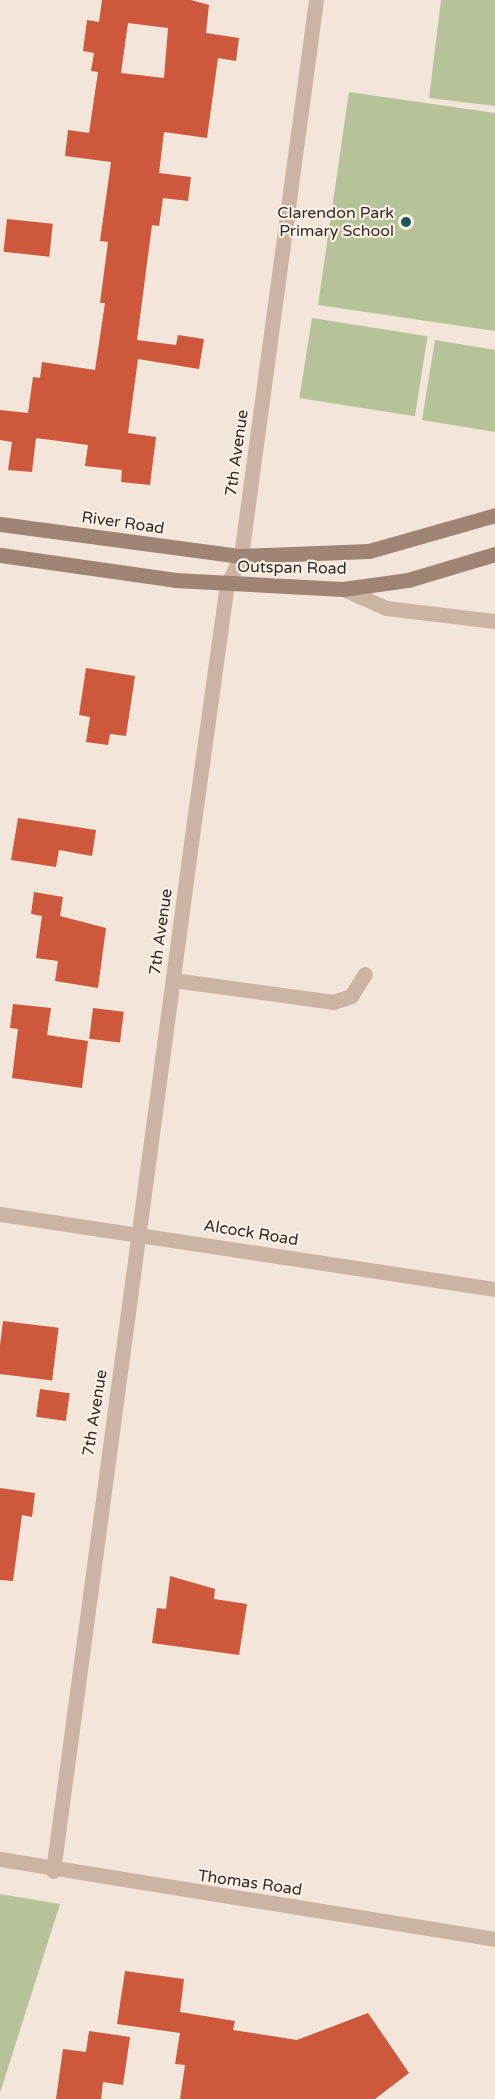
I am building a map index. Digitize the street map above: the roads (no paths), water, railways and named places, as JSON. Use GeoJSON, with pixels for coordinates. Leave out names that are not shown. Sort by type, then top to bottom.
{"type":"FeatureCollection","features":[{"type":"Feature","properties":{"kind":"main road","name":"Outspan Road"},"geometry":{"type":"LineString","coordinates":[[241,556],[369,551],[495,515]]}},
{"type":"Feature","properties":{"kind":"main road","name":"River Road"},"geometry":{"type":"LineString","coordinates":[[0,524],[241,556]]}},
{"type":"Feature","properties":{"kind":"main road","name":"Outspan Road"},"geometry":{"type":"LineString","coordinates":[[227,585],[343,589],[408,580],[495,554]]}},
{"type":"Feature","properties":{"kind":"main road"},"geometry":{"type":"LineString","coordinates":[[0,555],[227,585]]}},
{"type":"Feature","properties":{"kind":"street","name":"7th Avenue"},"geometry":{"type":"LineString","coordinates":[[53,1871],[136,1234],[227,585],[241,556],[316,0]]}},
{"type":"Feature","properties":{"kind":"street"},"geometry":{"type":"LineString","coordinates":[[343,589],[386,608],[495,621]]}},
{"type":"Feature","properties":{"kind":"street"},"geometry":{"type":"LineString","coordinates":[[173,980],[333,1002],[351,996],[365,974]]}},
{"type":"Feature","properties":{"kind":"street","name":"Alcock Road"},"geometry":{"type":"LineString","coordinates":[[0,1214],[495,1289]]}},
{"type":"Feature","properties":{"kind":"street","name":"Thomas Road"},"geometry":{"type":"LineString","coordinates":[[0,1858],[53,1871],[495,1939]]}},
{"type":"Feature","properties":{"kind":"place","name":"Clarendon Park Primary School"},"geometry":{"type":"Point","coordinates":[406,222]}}]}
